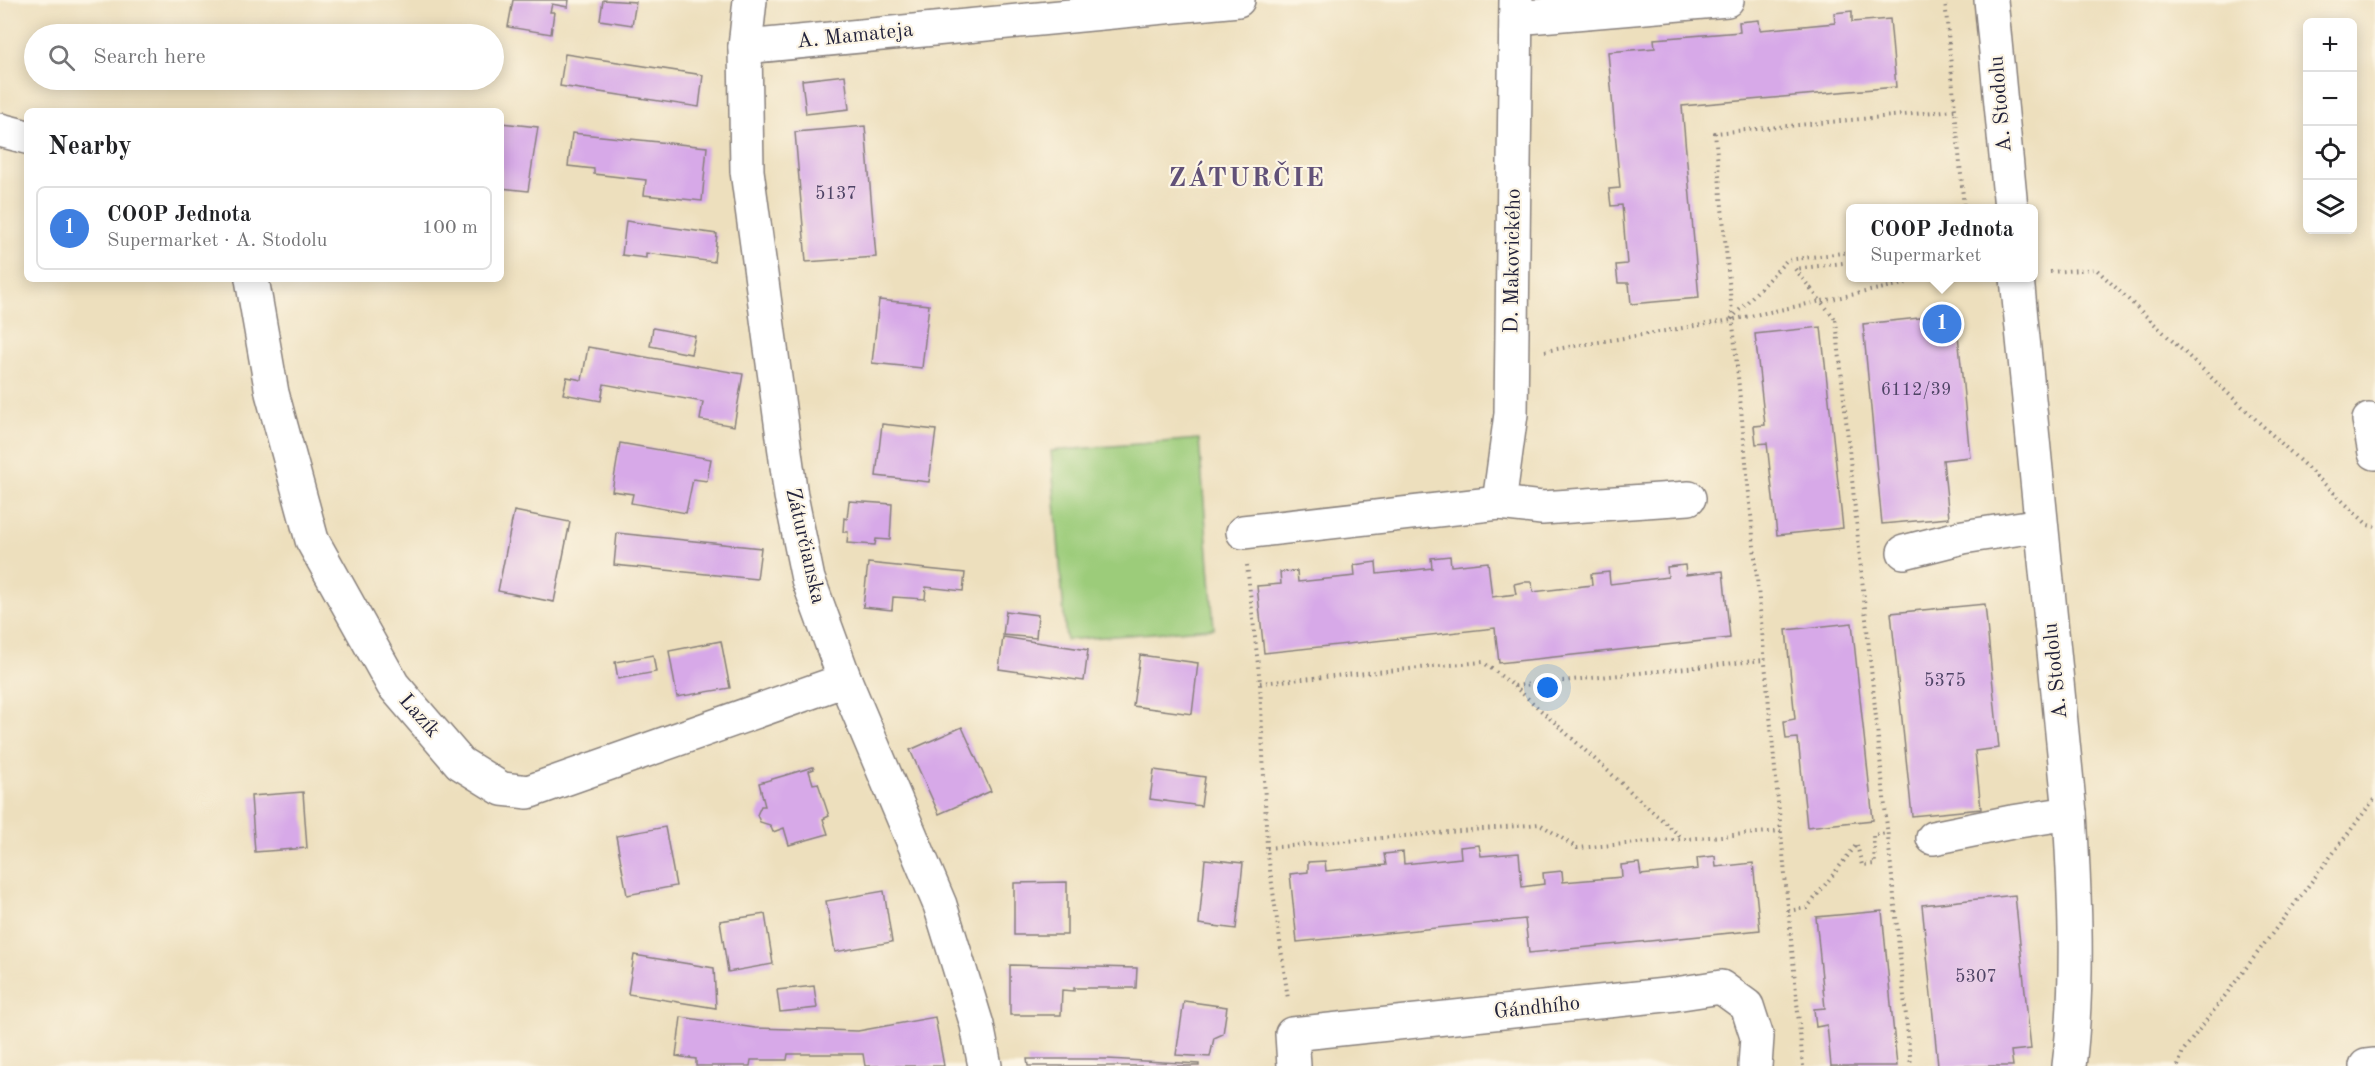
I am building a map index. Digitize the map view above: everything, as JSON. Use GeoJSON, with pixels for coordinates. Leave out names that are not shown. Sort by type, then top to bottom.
{"type":"FeatureCollection","features":[{"type":"Feature","properties":{"kind":"street","name":"Záturčianska"},"geometry":{"type":"LineString","coordinates":[[750,0],[745,47],[747,171],[791,496],[808,579],[846,680],[940,905],[977,1025],[985,1066]]}},
{"type":"Feature","properties":{"kind":"street","name":"A. Mamateja"},"geometry":{"type":"LineString","coordinates":[[745,47],[963,12],[1238,0]]}},
{"type":"Feature","properties":{"kind":"street","name":"D. Makovického"},"geometry":{"type":"LineString","coordinates":[[1498,502],[1511,414],[1516,9],[1727,0]]}},
{"type":"Feature","properties":{"kind":"street","name":"A. Stodolu"},"geometry":{"type":"LineString","coordinates":[[1991,0],[2011,204]]}},
{"type":"Feature","properties":{"kind":"street"},"geometry":{"type":"LineString","coordinates":[[0,130],[24,136]]}},
{"type":"Feature","properties":{"kind":"street","name":"Lazík"},"geometry":{"type":"LineString","coordinates":[[253,282],[272,393],[312,540],[393,685],[460,763],[502,789],[528,792],[846,680]]}},
{"type":"Feature","properties":{"kind":"street","name":"A. Stodolu"},"geometry":{"type":"LineString","coordinates":[[2017,282],[2070,813],[2074,886],[2074,1025],[2070,1066]]}},
{"type":"Feature","properties":{"kind":"street"},"geometry":{"type":"LineString","coordinates":[[2369,420],[2375,453]]}},
{"type":"Feature","properties":{"kind":"street"},"geometry":{"type":"LineString","coordinates":[[1243,531],[1498,502],[1542,508],[1689,498]]}},
{"type":"Feature","properties":{"kind":"street"},"geometry":{"type":"LineString","coordinates":[[1904,552],[1963,537],[2041,525]]}},
{"type":"Feature","properties":{"kind":"street"},"geometry":{"type":"LineString","coordinates":[[1934,838],[2070,813]]}},
{"type":"Feature","properties":{"kind":"street","name":"Gándhího"},"geometry":{"type":"LineString","coordinates":[[1293,1034],[1675,994],[1721,987],[1747,1006],[1756,1037],[1755,1066]]}},
{"type":"Feature","properties":{"kind":"street"},"geometry":{"type":"LineString","coordinates":[[1293,1034],[1294,1066]]}},
{"type":"Feature","properties":{"kind":"street"},"geometry":{"type":"LineString","coordinates":[[2366,1066],[2375,1065]]}},
{"type":"Feature","properties":{"kind":"path"},"geometry":{"type":"LineString","coordinates":[[1944,0],[1964,204]]}},
{"type":"Feature","properties":{"kind":"path"},"geometry":{"type":"LineString","coordinates":[[1803,1066],[1715,133],[1955,110]]}},
{"type":"Feature","properties":{"kind":"path"},"geometry":{"type":"LineString","coordinates":[[1731,320],[1787,260],[1846,253]]}},
{"type":"Feature","properties":{"kind":"path"},"geometry":{"type":"LineString","coordinates":[[1846,263],[1795,269],[1838,323],[1911,1066]]}},
{"type":"Feature","properties":{"kind":"path"},"geometry":{"type":"LineString","coordinates":[[2049,272],[2096,269],[2368,525],[2375,527]]}},
{"type":"Feature","properties":{"kind":"path"},"geometry":{"type":"LineString","coordinates":[[1512,357],[1731,320],[1908,282]]}},
{"type":"Feature","properties":{"kind":"path"},"geometry":{"type":"LineString","coordinates":[[1243,531],[1260,683],[1267,848],[1293,1034]]}},
{"type":"Feature","properties":{"kind":"path"},"geometry":{"type":"LineString","coordinates":[[1514,686],[1764,660]]}},
{"type":"Feature","properties":{"kind":"path"},"geometry":{"type":"LineString","coordinates":[[1260,683],[1483,662],[1514,686],[1683,839]]}},
{"type":"Feature","properties":{"kind":"path"},"geometry":{"type":"LineString","coordinates":[[2178,1066],[2182,1051],[2375,798]]}},
{"type":"Feature","properties":{"kind":"path"},"geometry":{"type":"LineString","coordinates":[[1267,848],[1540,824],[1577,848],[1781,831]]}},
{"type":"Feature","properties":{"kind":"path"},"geometry":{"type":"LineString","coordinates":[[1788,911],[1807,908],[1857,844],[1862,865],[1875,864],[1873,835],[1888,833]]}},
{"type":"Feature","properties":{"kind":"green space"},"geometry":{"type":"Polygon","coordinates":[[[1199,439],[1214,628],[1066,640],[1051,451],[1199,439]]]}},
{"type":"Feature","properties":{"kind":"building"},"geometry":{"type":"Polygon","coordinates":[[[513,0],[569,0],[568,7],[552,4],[550,12],[554,12],[551,34],[508,27],[513,0]]]}},
{"type":"Feature","properties":{"kind":"building"},"geometry":{"type":"Polygon","coordinates":[[[603,0],[636,2],[632,25],[600,20],[603,0]]]}},
{"type":"Feature","properties":{"kind":"building"},"geometry":{"type":"Polygon","coordinates":[[[1852,11],[1852,22],[1890,19],[1896,87],[1682,106],[1699,298],[1631,304],[1629,283],[1618,283],[1616,265],[1627,264],[1622,205],[1611,206],[1609,189],[1620,188],[1608,52],[1655,48],[1654,39],[1740,32],[1739,22],[1759,20],[1760,30],[1835,23],[1834,13],[1852,11]]]}},
{"type":"Feature","properties":{"kind":"building"},"geometry":{"type":"Polygon","coordinates":[[[565,54],[703,75],[699,107],[560,86],[565,54]]]}},
{"type":"Feature","properties":{"kind":"building"},"geometry":{"type":"Polygon","coordinates":[[[845,75],[849,109],[806,114],[802,80],[845,75]]]}},
{"type":"Feature","properties":{"kind":"building"},"geometry":{"type":"Polygon","coordinates":[[[504,123],[538,127],[528,191],[504,188],[504,123]]]}},
{"type":"Feature","properties":{"kind":"building"},"geometry":{"type":"Polygon","coordinates":[[[865,126],[876,257],[806,262],[795,132],[865,126]]]}},
{"type":"Feature","properties":{"kind":"building"},"geometry":{"type":"Polygon","coordinates":[[[572,133],[707,147],[702,201],[644,195],[646,180],[594,174],[594,169],[568,166],[572,133]]]}},
{"type":"Feature","properties":{"kind":"building"},"geometry":{"type":"Polygon","coordinates":[[[626,221],[717,234],[714,262],[646,253],[646,258],[622,255],[626,221]]]}},
{"type":"Feature","properties":{"kind":"building"},"geometry":{"type":"Polygon","coordinates":[[[879,300],[929,305],[922,368],[872,363],[879,300]]]}},
{"type":"Feature","properties":{"kind":"building"},"geometry":{"type":"Polygon","coordinates":[[[1956,314],[1970,457],[1943,460],[1949,518],[1882,524],[1863,324],[1956,314]]]}},
{"type":"Feature","properties":{"kind":"building"},"geometry":{"type":"Polygon","coordinates":[[[1821,327],[1843,528],[1777,535],[1767,443],[1756,444],[1754,426],[1765,425],[1755,334],[1821,327]]]}},
{"type":"Feature","properties":{"kind":"building"},"geometry":{"type":"Polygon","coordinates":[[[653,328],[695,336],[691,354],[650,346],[653,328]]]}},
{"type":"Feature","properties":{"kind":"building"},"geometry":{"type":"Polygon","coordinates":[[[588,347],[743,374],[734,426],[700,420],[703,402],[604,384],[601,401],[563,394],[567,377],[582,380],[588,347]]]}},
{"type":"Feature","properties":{"kind":"building"},"geometry":{"type":"Polygon","coordinates":[[[882,424],[936,430],[929,482],[876,476],[882,424]]]}},
{"type":"Feature","properties":{"kind":"building"},"geometry":{"type":"Polygon","coordinates":[[[620,443],[711,459],[707,481],[693,479],[686,513],[631,503],[633,494],[612,491],[620,443]]]}},
{"type":"Feature","properties":{"kind":"building"},"geometry":{"type":"Polygon","coordinates":[[[849,501],[892,504],[890,540],[876,539],[875,545],[847,543],[848,532],[843,532],[849,501]]]}},
{"type":"Feature","properties":{"kind":"building"},"geometry":{"type":"Polygon","coordinates":[[[514,511],[570,522],[554,602],[498,591],[514,511]]]}},
{"type":"Feature","properties":{"kind":"building"},"geometry":{"type":"Polygon","coordinates":[[[617,533],[761,548],[757,579],[614,565],[617,533]]]}},
{"type":"Feature","properties":{"kind":"building"},"geometry":{"type":"Polygon","coordinates":[[[1450,556],[1451,566],[1488,562],[1492,597],[1516,594],[1514,584],[1523,582],[1532,582],[1533,592],[1592,585],[1591,574],[1609,572],[1610,584],[1668,577],[1667,567],[1685,565],[1686,575],[1723,571],[1730,638],[1499,663],[1495,628],[1264,653],[1257,586],[1281,584],[1280,572],[1297,571],[1298,582],[1355,576],[1354,565],[1376,562],[1377,574],[1432,568],[1431,558],[1450,556]]]}},
{"type":"Feature","properties":{"kind":"building"},"geometry":{"type":"Polygon","coordinates":[[[868,563],[965,573],[963,591],[926,587],[925,599],[893,597],[892,610],[863,607],[868,563]]]}},
{"type":"Feature","properties":{"kind":"building"},"geometry":{"type":"Polygon","coordinates":[[[1985,604],[1999,748],[1975,751],[1981,809],[1912,816],[1891,613],[1985,604]]]}},
{"type":"Feature","properties":{"kind":"building"},"geometry":{"type":"Polygon","coordinates":[[[1006,611],[1038,615],[1036,638],[1003,635],[1006,611]]]}},
{"type":"Feature","properties":{"kind":"building"},"geometry":{"type":"Polygon","coordinates":[[[1852,623],[1873,820],[1807,827],[1798,738],[1786,739],[1784,721],[1795,719],[1786,630],[1852,623]]]}},
{"type":"Feature","properties":{"kind":"building"},"geometry":{"type":"Polygon","coordinates":[[[1003,637],[1088,650],[1084,681],[999,669],[1003,637]]]}},
{"type":"Feature","properties":{"kind":"building"},"geometry":{"type":"Polygon","coordinates":[[[721,641],[730,688],[677,697],[669,651],[721,641]]]}},
{"type":"Feature","properties":{"kind":"building"},"geometry":{"type":"Polygon","coordinates":[[[653,655],[656,672],[618,679],[615,662],[653,655]]]}},
{"type":"Feature","properties":{"kind":"building"},"geometry":{"type":"Polygon","coordinates":[[[1140,655],[1198,663],[1192,714],[1133,706],[1140,655]]]}},
{"type":"Feature","properties":{"kind":"building"},"geometry":{"type":"Polygon","coordinates":[[[962,727],[991,791],[939,814],[910,750],[962,727]]]}},
{"type":"Feature","properties":{"kind":"building"},"geometry":{"type":"Polygon","coordinates":[[[813,767],[814,769],[809,771],[813,784],[818,783],[829,816],[823,819],[828,834],[789,845],[784,828],[773,832],[770,825],[760,822],[757,815],[761,806],[765,806],[759,783],[813,767]]]}},
{"type":"Feature","properties":{"kind":"building"},"geometry":{"type":"Polygon","coordinates":[[[1154,770],[1205,777],[1201,806],[1150,799],[1154,770]]]}},
{"type":"Feature","properties":{"kind":"building"},"geometry":{"type":"Polygon","coordinates":[[[303,792],[307,848],[255,852],[251,796],[303,792]]]}},
{"type":"Feature","properties":{"kind":"building"},"geometry":{"type":"Polygon","coordinates":[[[665,827],[676,886],[627,895],[616,836],[665,827]]]}},
{"type":"Feature","properties":{"kind":"building"},"geometry":{"type":"Polygon","coordinates":[[[1479,845],[1481,856],[1519,853],[1522,887],[1544,884],[1543,873],[1562,871],[1563,882],[1622,877],[1621,865],[1639,863],[1641,875],[1698,869],[1697,858],[1715,856],[1716,867],[1753,863],[1760,930],[1529,953],[1525,919],[1297,942],[1290,874],[1308,872],[1308,862],[1325,861],[1326,871],[1386,865],[1384,854],[1403,852],[1404,864],[1461,858],[1460,847],[1479,845]]]}},
{"type":"Feature","properties":{"kind":"building"},"geometry":{"type":"Polygon","coordinates":[[[1205,859],[1243,863],[1236,929],[1199,924],[1205,859]]]}},
{"type":"Feature","properties":{"kind":"building"},"geometry":{"type":"Polygon","coordinates":[[[1067,882],[1067,935],[1014,935],[1014,883],[1067,882]]]}},
{"type":"Feature","properties":{"kind":"building"},"geometry":{"type":"Polygon","coordinates":[[[884,891],[892,942],[835,952],[826,901],[884,891]]]}},
{"type":"Feature","properties":{"kind":"building"},"geometry":{"type":"Polygon","coordinates":[[[2015,895],[2031,1049],[2011,1051],[2013,1066],[1938,1066],[1922,905],[2015,895]]]}},
{"type":"Feature","properties":{"kind":"building"},"geometry":{"type":"Polygon","coordinates":[[[1882,911],[1897,1066],[1831,1066],[1827,1025],[1816,1027],[1814,1009],[1825,1008],[1816,917],[1882,911]]]}},
{"type":"Feature","properties":{"kind":"building"},"geometry":{"type":"Polygon","coordinates":[[[765,914],[773,964],[728,972],[720,921],[765,914]]]}},
{"type":"Feature","properties":{"kind":"building"},"geometry":{"type":"Polygon","coordinates":[[[634,955],[714,968],[716,1008],[628,994],[634,955]]]}},
{"type":"Feature","properties":{"kind":"building"},"geometry":{"type":"Polygon","coordinates":[[[1010,965],[1137,968],[1136,988],[1062,990],[1061,1015],[1010,1015],[1010,965]]]}},
{"type":"Feature","properties":{"kind":"building"},"geometry":{"type":"Polygon","coordinates":[[[814,986],[817,1008],[780,1012],[777,990],[814,986]]]}},
{"type":"Feature","properties":{"kind":"building"},"geometry":{"type":"Polygon","coordinates":[[[1184,1001],[1227,1007],[1223,1034],[1214,1038],[1210,1057],[1176,1055],[1184,1001]]]}},
{"type":"Feature","properties":{"kind":"building"},"geometry":{"type":"Polygon","coordinates":[[[681,1017],[755,1028],[858,1031],[935,1017],[944,1066],[865,1066],[863,1054],[788,1054],[787,1060],[751,1060],[750,1066],[696,1066],[696,1059],[676,1056],[681,1017]]]}},
{"type":"Feature","properties":{"kind":"building"},"geometry":{"type":"Polygon","coordinates":[[[1027,1059],[1107,1059],[1199,1064],[1199,1066],[1028,1066],[1027,1059]]]}},
{"type":"Feature","properties":{"kind":"place","name":"COOP Jednota"},"geometry":{"type":"Point","coordinates":[1942,324]}},
{"type":"Feature","properties":{"kind":"district","name":"ZÁTURČIE"},"geometry":{"type":"Point","coordinates":[1247,178]}}]}
